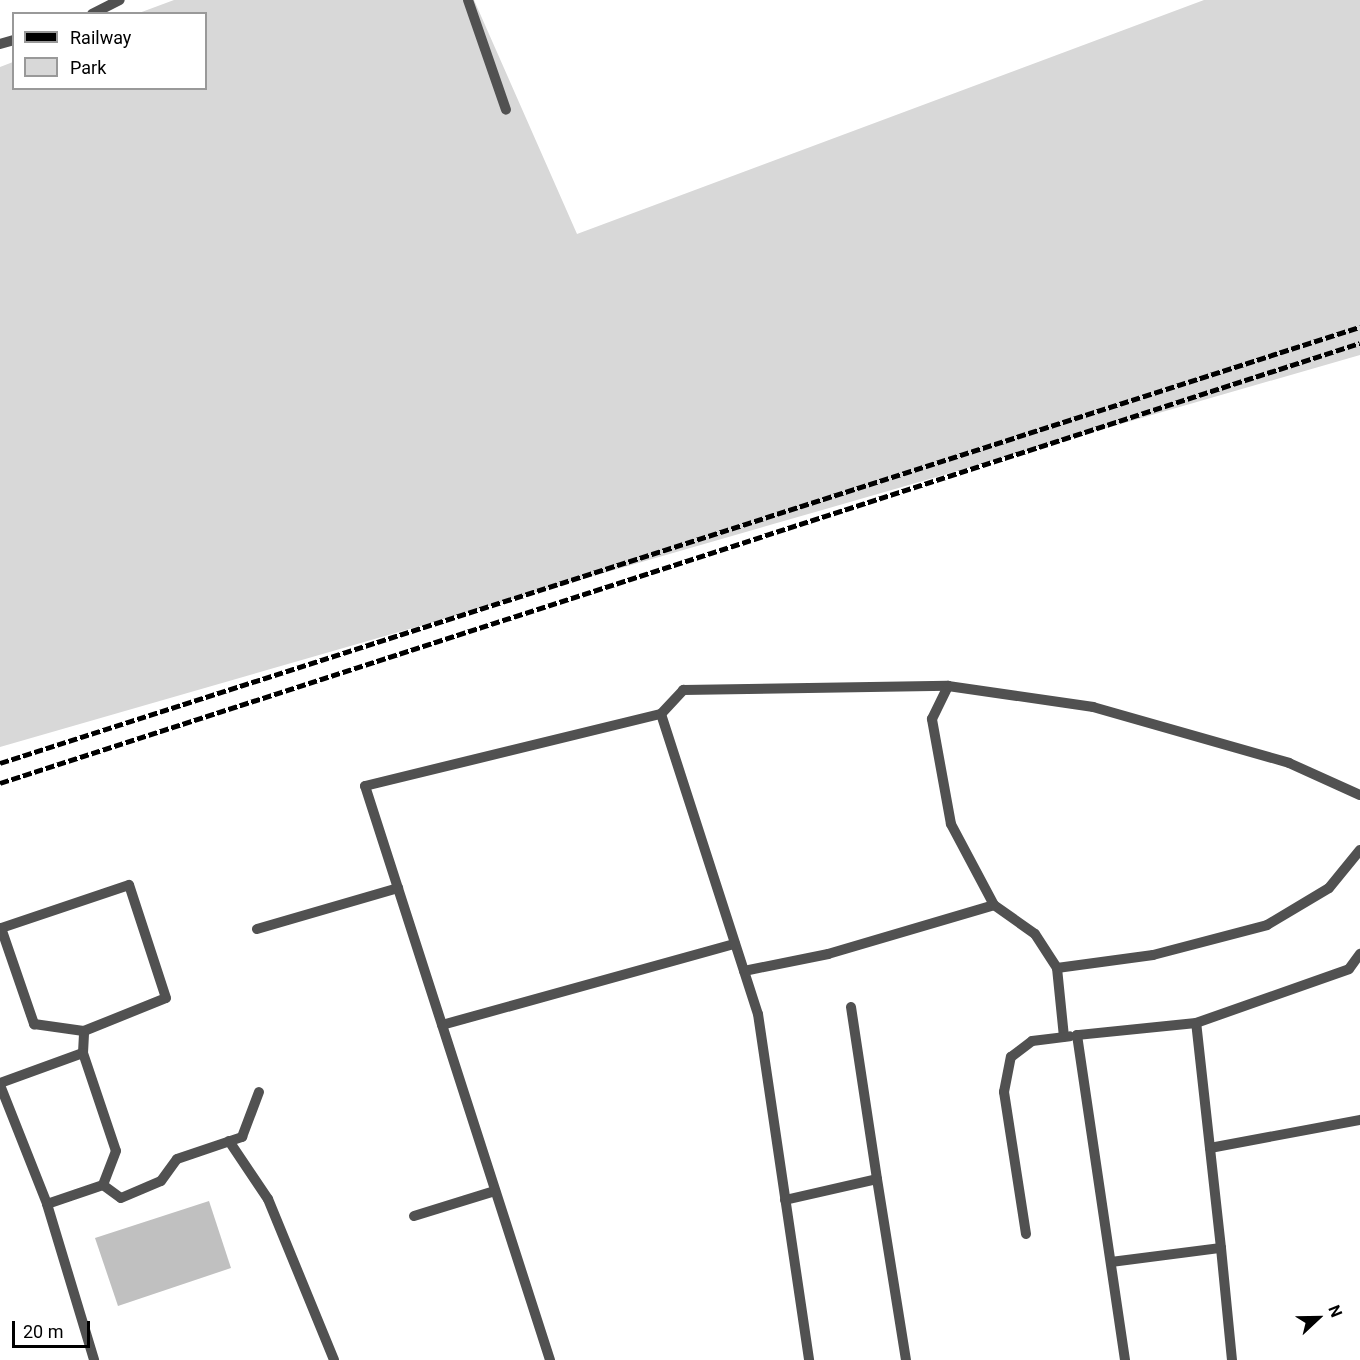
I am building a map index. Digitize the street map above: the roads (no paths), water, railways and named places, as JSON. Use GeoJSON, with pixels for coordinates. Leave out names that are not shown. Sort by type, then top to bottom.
{"type":"FeatureCollection","features":[{"type":"Feature","properties":{"kind":"lane"},"geometry":{"type":"LineString","coordinates":[[96,12],[120,0]]}},
{"type":"Feature","properties":{"kind":"lane"},"geometry":{"type":"LineString","coordinates":[[468,0],[506,111]]}},
{"type":"Feature","properties":{"kind":"lane"},"geometry":{"type":"LineString","coordinates":[[948,686],[932,719],[951,824],[994,905],[1035,934],[1057,968],[1064,1037]]}},
{"type":"Feature","properties":{"kind":"lane"},"geometry":{"type":"LineString","coordinates":[[550,1360],[365,786],[661,714],[683,690],[948,686],[1093,707],[1289,763],[1360,795]]}},
{"type":"Feature","properties":{"kind":"lane"},"geometry":{"type":"LineString","coordinates":[[661,714],[758,1014],[808,1360]]}},
{"type":"Feature","properties":{"kind":"lane"},"geometry":{"type":"LineString","coordinates":[[1057,968],[1153,955],[1267,925],[1329,888],[1360,850]]}},
{"type":"Feature","properties":{"kind":"lane"},"geometry":{"type":"LineString","coordinates":[[129,885],[166,998],[84,1031],[34,1024],[1,928],[129,885]]}},
{"type":"Feature","properties":{"kind":"lane"},"geometry":{"type":"LineString","coordinates":[[257,929],[398,888]]}},
{"type":"Feature","properties":{"kind":"lane"},"geometry":{"type":"LineString","coordinates":[[744,971],[828,954],[994,905]]}},
{"type":"Feature","properties":{"kind":"lane"},"geometry":{"type":"LineString","coordinates":[[442,1025],[735,944]]}},
{"type":"Feature","properties":{"kind":"lane"},"geometry":{"type":"LineString","coordinates":[[1026,1234],[1004,1092],[1011,1057],[1032,1041],[1196,1023],[1349,969],[1360,954]]}},
{"type":"Feature","properties":{"kind":"lane"},"geometry":{"type":"LineString","coordinates":[[851,1007],[906,1360]]}},
{"type":"Feature","properties":{"kind":"lane"},"geometry":{"type":"LineString","coordinates":[[1196,1023],[1232,1360]]}},
{"type":"Feature","properties":{"kind":"lane"},"geometry":{"type":"LineString","coordinates":[[84,1031],[83,1053],[116,1151],[103,1185]]}},
{"type":"Feature","properties":{"kind":"lane"},"geometry":{"type":"LineString","coordinates":[[1077,1035],[1125,1360]]}},
{"type":"Feature","properties":{"kind":"lane"},"geometry":{"type":"LineString","coordinates":[[83,1053],[0,1084],[47,1204],[94,1360]]}},
{"type":"Feature","properties":{"kind":"lane"},"geometry":{"type":"LineString","coordinates":[[103,1185],[120,1198],[161,1181],[177,1159],[242,1137],[259,1092]]}},
{"type":"Feature","properties":{"kind":"lane"},"geometry":{"type":"LineString","coordinates":[[1210,1148],[1360,1120]]}},
{"type":"Feature","properties":{"kind":"lane"},"geometry":{"type":"LineString","coordinates":[[229,1141],[268,1199],[334,1360]]}},
{"type":"Feature","properties":{"kind":"lane"},"geometry":{"type":"LineString","coordinates":[[785,1200],[877,1179]]}},
{"type":"Feature","properties":{"kind":"lane"},"geometry":{"type":"LineString","coordinates":[[47,1204],[103,1185]]}},
{"type":"Feature","properties":{"kind":"lane"},"geometry":{"type":"LineString","coordinates":[[414,1216],[495,1191]]}},
{"type":"Feature","properties":{"kind":"lane"},"geometry":{"type":"LineString","coordinates":[[1111,1262],[1221,1248]]}},
{"type":"Feature","properties":{"kind":"railway"},"geometry":{"type":"LineString","coordinates":[[0,763],[1360,327]]}},
{"type":"Feature","properties":{"kind":"railway"},"geometry":{"type":"LineString","coordinates":[[0,783],[1360,343]]}}]}
